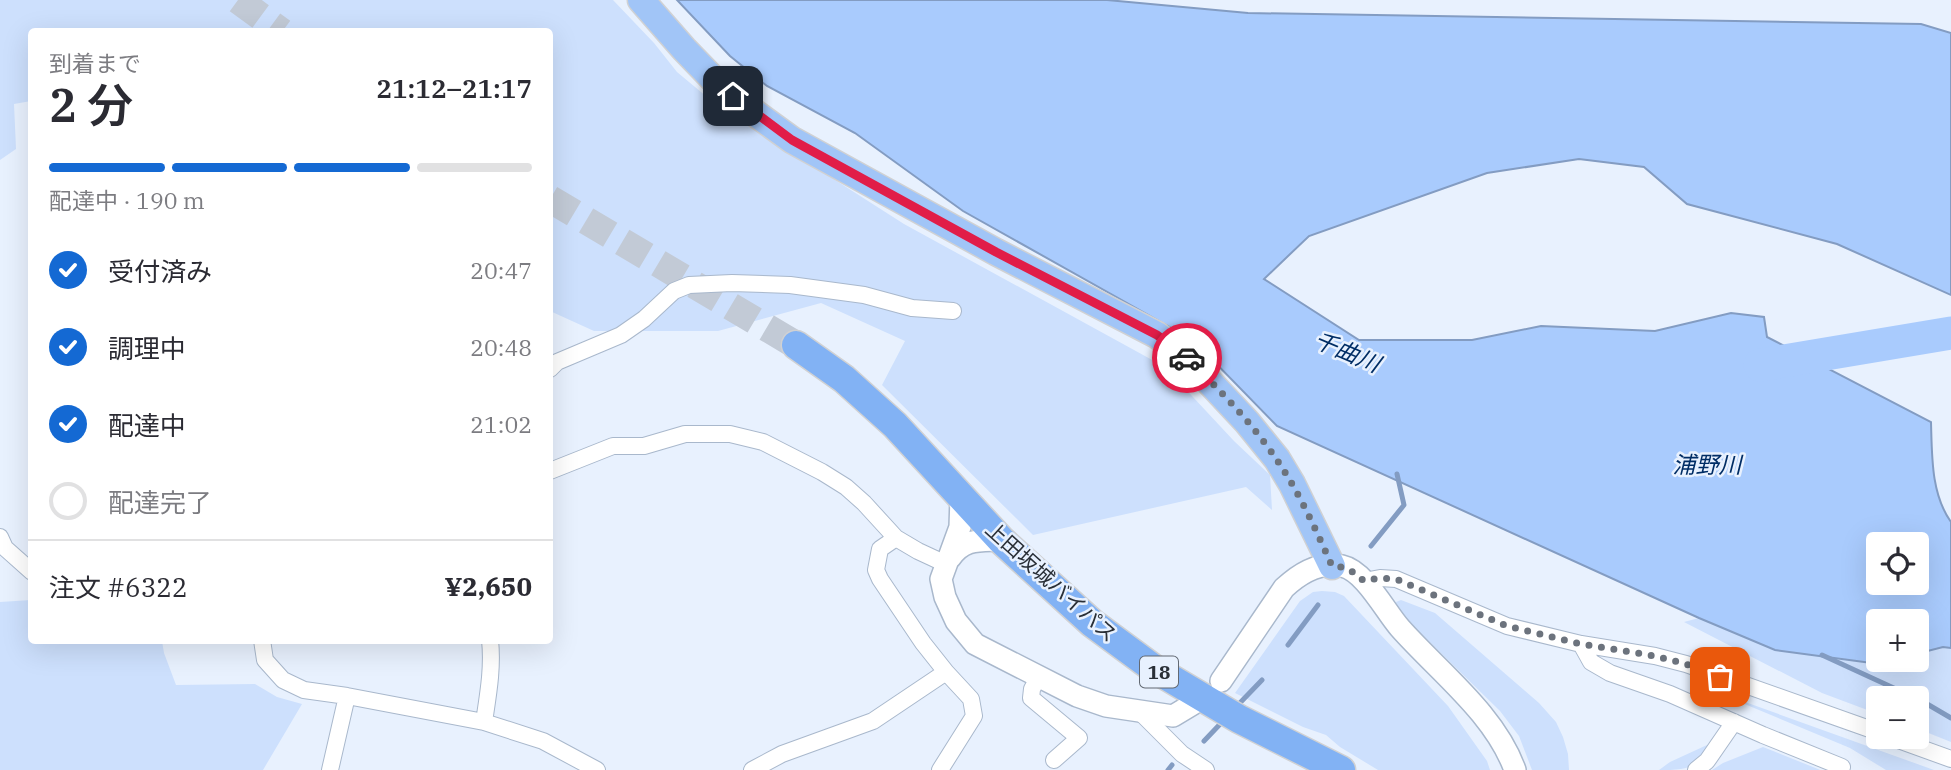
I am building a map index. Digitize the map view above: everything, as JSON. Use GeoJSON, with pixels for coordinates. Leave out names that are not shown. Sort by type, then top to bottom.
{"type":"FeatureCollection","features":[{"type":"Feature","properties":{"kind":"highway","name":"上田坂城バイパス"},"geometry":{"type":"LineString","coordinates":[[796,345],[844,379],[895,425],[1001,540],[1091,623],[1153,668],[1240,719],[1341,770]]}},
{"type":"Feature","properties":{"kind":"main road"},"geometry":{"type":"LineString","coordinates":[[641,0],[715,81],[792,140],[996,252],[1157,335],[1188,359],[1247,422],[1277,459],[1332,566]]}},
{"type":"Feature","properties":{"kind":"street"},"geometry":{"type":"LineString","coordinates":[[553,366],[621,335],[674,292],[689,285],[790,285],[864,295],[922,309],[953,311]]}},
{"type":"Feature","properties":{"kind":"street"},"geometry":{"type":"LineString","coordinates":[[553,470],[613,446],[644,446],[685,434],[730,433],[763,442],[846,487],[896,538],[946,564]]}},
{"type":"Feature","properties":{"kind":"street"},"geometry":{"type":"LineString","coordinates":[[961,497],[960,527],[941,579],[945,597],[956,621],[975,644],[1077,696],[1106,706],[1173,716],[1193,704]]}},
{"type":"Feature","properties":{"kind":"street"},"geometry":{"type":"LineString","coordinates":[[0,537],[5,548],[28,568]]}},
{"type":"Feature","properties":{"kind":"street"},"geometry":{"type":"LineString","coordinates":[[896,538],[880,549],[876,570],[923,643],[971,699],[975,716],[940,770]]}},
{"type":"Feature","properties":{"kind":"street"},"geometry":{"type":"LineString","coordinates":[[946,564],[965,543],[1001,540]]}},
{"type":"Feature","properties":{"kind":"street"},"geometry":{"type":"LineString","coordinates":[[1221,681],[1284,587],[1305,571],[1319,566],[1343,566],[1364,581],[1400,628],[1459,689],[1492,729],[1510,756],[1515,770]]}},
{"type":"Feature","properties":{"kind":"street"},"geometry":{"type":"LineString","coordinates":[[1364,581],[1396,579],[1507,626],[1581,644],[1686,664],[1866,728]]}},
{"type":"Feature","properties":{"kind":"street"},"geometry":{"type":"LineString","coordinates":[[262,644],[265,660],[284,680],[304,690],[484,722],[543,741],[597,770]]}},
{"type":"Feature","properties":{"kind":"street"},"geometry":{"type":"LineString","coordinates":[[484,722],[489,690],[490,644]]}},
{"type":"Feature","properties":{"kind":"street"},"geometry":{"type":"LineString","coordinates":[[1581,644],[1591,662],[1600,667],[1842,766]]}},
{"type":"Feature","properties":{"kind":"street"},"geometry":{"type":"LineString","coordinates":[[752,770],[782,754],[873,721],[946,672]]}},
{"type":"Feature","properties":{"kind":"street"},"geometry":{"type":"LineString","coordinates":[[1040,676],[1032,689],[1031,698],[1079,738],[1054,760]]}},
{"type":"Feature","properties":{"kind":"street"},"geometry":{"type":"LineString","coordinates":[[330,770],[347,696]]}},
{"type":"Feature","properties":{"kind":"street"},"geometry":{"type":"LineString","coordinates":[[1140,712],[1182,754],[1206,770]]}},
{"type":"Feature","properties":{"kind":"street"},"geometry":{"type":"LineString","coordinates":[[1696,770],[1707,761],[1734,722]]}},
{"type":"Feature","properties":{"kind":"street"},"geometry":{"type":"LineString","coordinates":[[1923,749],[1951,759]]}},
{"type":"Feature","properties":{"kind":"shaded area"},"geometry":{"type":"Polygon","coordinates":[[[0,0],[613,0],[677,72],[713,102],[904,224],[1165,367],[1234,441],[1270,475],[1272,510],[1246,487],[1033,535],[882,385],[905,341],[821,303],[718,331],[594,331],[553,312],[553,28],[28,28],[28,102],[14,104],[16,149],[0,160],[0,0]]]}},
{"type":"Feature","properties":{"kind":"shaded area"},"geometry":{"type":"Polygon","coordinates":[[[1322,591],[1344,596],[1448,706],[1487,761],[1490,770],[1378,770],[1340,747],[1326,735],[1303,727],[1235,693],[1300,601],[1313,592],[1322,591]]]}},
{"type":"Feature","properties":{"kind":"shaded area"},"geometry":{"type":"Polygon","coordinates":[[[28,600],[28,644],[162,644],[176,685],[255,684],[277,697],[302,704],[263,770],[0,770],[0,602],[28,600]]]}},
{"type":"Feature","properties":{"kind":"shaded area"},"geometry":{"type":"Polygon","coordinates":[[[1401,600],[1435,613],[1539,703],[1556,722],[1563,737],[1569,770],[1532,770],[1519,736],[1500,711],[1401,614],[1396,602],[1401,600]]]}},
{"type":"Feature","properties":{"kind":"shaded area"},"geometry":{"type":"Polygon","coordinates":[[[1699,618],[1775,650],[1866,662],[1866,672],[1929,672],[1929,651],[1951,648],[1951,742],[1929,733],[1929,686],[1866,686],[1866,710],[1822,693],[1684,622],[1699,618]]]}},
{"type":"Feature","properties":{"kind":"shaded area"},"geometry":{"type":"Polygon","coordinates":[[[1706,688],[1866,746],[1866,749],[1876,749],[1934,770],[1886,770],[1850,748],[1706,688]]]}},
{"type":"Feature","properties":{"kind":"shaded area"},"geometry":{"type":"Polygon","coordinates":[[[1707,745],[1705,753],[1696,764],[1683,769],[1659,770],[1670,762],[1707,745]]]}},
{"type":"Feature","properties":{"kind":"shaded area"},"geometry":{"type":"Polygon","coordinates":[[[1763,747],[1820,770],[1712,770],[1763,747]]]}},
{"type":"Feature","properties":{"kind":"water","name":"浦野川"},"geometry":{"type":"Polygon","coordinates":[[[677,0],[1107,0],[1248,13],[1921,24],[1951,33],[1951,295],[1837,244],[1687,204],[1644,167],[1579,159],[1487,173],[1309,236],[1264,279],[1359,340],[1472,340],[1541,326],[1655,331],[1731,313],[1764,317],[1767,337],[1931,422],[1936,487],[1944,511],[1951,522],[1951,648],[1929,651],[1929,609],[1866,609],[1866,662],[1775,650],[1277,426],[1199,346],[963,211],[855,133],[767,86],[730,56],[677,0]]]}},
{"type":"Feature","properties":{"kind":"waterway","name":"千曲川"},"geometry":{"type":"LineString","coordinates":[[1760,365],[1951,333]]}},
{"type":"Feature","properties":{"kind":"waterway"},"geometry":{"type":"LineString","coordinates":[[1371,546],[1404,505],[1397,474]]}},
{"type":"Feature","properties":{"kind":"waterway"},"geometry":{"type":"LineString","coordinates":[[1288,645],[1318,605]]}},
{"type":"Feature","properties":{"kind":"waterway"},"geometry":{"type":"LineString","coordinates":[[1822,655],[1922,701],[1951,718]]}},
{"type":"Feature","properties":{"kind":"waterway"},"geometry":{"type":"LineString","coordinates":[[1235,708],[1262,680]]}},
{"type":"Feature","properties":{"kind":"waterway"},"geometry":{"type":"LineString","coordinates":[[1204,741],[1224,720]]}},
{"type":"Feature","properties":{"kind":"waterway"},"geometry":{"type":"LineString","coordinates":[[1168,770],[1172,765]]}},
{"type":"Feature","properties":{"kind":"tunnel"},"geometry":{"type":"LineString","coordinates":[[238,0],[276,28]]}},
{"type":"Feature","properties":{"kind":"tunnel"},"geometry":{"type":"LineString","coordinates":[[553,201],[796,345]]}},
{"type":"Feature","properties":{"kind":"way so far"},"geometry":{"type":"LineString","coordinates":[[1187,358],[1215,386],[1277,459],[1332,566],[1343,566],[1364,581],[1387,577],[1396,579],[1507,626],[1581,644],[1655,656],[1720,677]]}},
{"type":"Feature","properties":{"kind":"route"},"geometry":{"type":"LineString","coordinates":[[733,96],[792,140],[996,252],[1157,335],[1187,358]]}}]}
